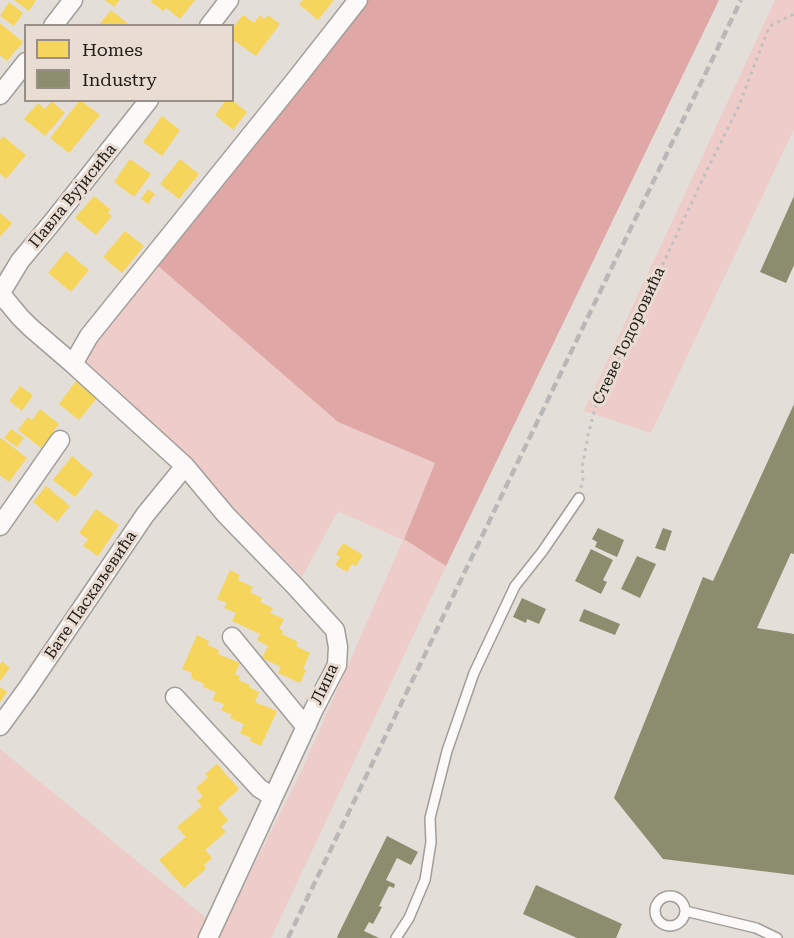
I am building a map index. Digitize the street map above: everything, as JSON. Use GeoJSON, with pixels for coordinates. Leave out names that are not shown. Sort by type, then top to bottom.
{"type":"FeatureCollection","features":[{"type":"Feature","properties":{"kind":"street"},"geometry":{"type":"LineString","coordinates":[[55,24],[73,0]]}},
{"type":"Feature","properties":{"kind":"street"},"geometry":{"type":"LineString","coordinates":[[211,24],[229,0]]}},
{"type":"Feature","properties":{"kind":"street"},"geometry":{"type":"LineString","coordinates":[[73,364],[89,336],[358,0]]}},
{"type":"Feature","properties":{"kind":"street"},"geometry":{"type":"LineString","coordinates":[[0,94],[24,64]]}},
{"type":"Feature","properties":{"kind":"street","name":"Павла Вујисића"},"geometry":{"type":"LineString","coordinates":[[0,293],[20,261],[147,102]]}},
{"type":"Feature","properties":{"kind":"street","name":"Липа"},"geometry":{"type":"LineString","coordinates":[[0,293],[20,317],[185,466],[226,515],[334,630],[338,647],[337,665],[208,938]]}},
{"type":"Feature","properties":{"kind":"street"},"geometry":{"type":"LineString","coordinates":[[0,526],[60,440]]}},
{"type":"Feature","properties":{"kind":"street","name":"Бате Паскаљевића"},"geometry":{"type":"LineString","coordinates":[[0,726],[145,515],[185,466]]}},
{"type":"Feature","properties":{"kind":"street"},"geometry":{"type":"LineString","coordinates":[[232,637],[300,721],[307,725]]}},
{"type":"Feature","properties":{"kind":"street"},"geometry":{"type":"LineString","coordinates":[[175,697],[259,788],[273,797]]}},
{"type":"Feature","properties":{"kind":"lane"},"geometry":{"type":"LineString","coordinates":[[396,938],[409,918],[425,880],[431,842],[430,818],[447,751],[474,674],[515,586],[542,552],[579,498]]}},
{"type":"Feature","properties":{"kind":"lane"},"geometry":{"type":"LineString","coordinates":[[685,911],[756,928],[777,938]]}},
{"type":"Feature","properties":{"kind":"path","name":"Стеве Тодоровића"},"geometry":{"type":"LineString","coordinates":[[579,498],[588,435],[597,401],[738,108],[767,32],[772,25],[794,14]]}},
{"type":"Feature","properties":{"kind":"shaded area"},"geometry":{"type":"Polygon","coordinates":[[[368,0],[719,0],[446,566],[404,539],[435,463],[338,422],[157,265],[368,0]]]}},
{"type":"Feature","properties":{"kind":"shaded area"},"geometry":{"type":"Polygon","coordinates":[[[775,0],[794,0],[794,129],[651,433],[584,411],[775,0]]]}},
{"type":"Feature","properties":{"kind":"shaded area"},"geometry":{"type":"Polygon","coordinates":[[[157,265],[338,422],[435,463],[404,539],[446,566],[271,938],[0,938],[0,749],[221,930],[301,772],[403,540],[338,511],[302,577],[125,397],[87,362],[93,343],[157,265]]]}},
{"type":"Feature","properties":{"kind":"building: Homes"},"geometry":{"type":"Polygon","coordinates":[[[14,0],[36,0],[29,11],[14,0]]]}},
{"type":"Feature","properties":{"kind":"building: Homes"},"geometry":{"type":"Polygon","coordinates":[[[105,0],[120,0],[114,7],[105,0]]]}},
{"type":"Feature","properties":{"kind":"building: Homes"},"geometry":{"type":"Polygon","coordinates":[[[152,0],[195,0],[180,19],[166,8],[163,11],[151,2],[152,0]]]}},
{"type":"Feature","properties":{"kind":"building: Homes"},"geometry":{"type":"Polygon","coordinates":[[[303,0],[334,0],[318,20],[299,4],[303,0]]]}},
{"type":"Feature","properties":{"kind":"building: Homes"},"geometry":{"type":"Polygon","coordinates":[[[9,2],[23,13],[14,26],[0,16],[9,2]]]}},
{"type":"Feature","properties":{"kind":"building: Homes"},"geometry":{"type":"Polygon","coordinates":[[[111,10],[128,24],[100,24],[111,10]]]}},
{"type":"Feature","properties":{"kind":"building: Homes"},"geometry":{"type":"Polygon","coordinates":[[[243,15],[254,23],[260,15],[265,19],[268,15],[280,24],[256,56],[234,40],[234,26],[243,15]]]}},
{"type":"Feature","properties":{"kind":"building: Homes"},"geometry":{"type":"Polygon","coordinates":[[[0,23],[23,42],[7,61],[0,55],[0,23]]]}},
{"type":"Feature","properties":{"kind":"building: Homes"},"geometry":{"type":"Polygon","coordinates":[[[53,102],[65,113],[45,136],[24,119],[38,103],[45,109],[53,102]]]}},
{"type":"Feature","properties":{"kind":"building: Homes"},"geometry":{"type":"Polygon","coordinates":[[[78,102],[83,102],[100,115],[69,153],[50,138],[78,102]]]}},
{"type":"Feature","properties":{"kind":"building: Homes"},"geometry":{"type":"Polygon","coordinates":[[[225,102],[234,102],[247,112],[233,130],[215,115],[225,102]]]}},
{"type":"Feature","properties":{"kind":"building: Homes"},"geometry":{"type":"Polygon","coordinates":[[[162,116],[180,130],[162,156],[143,142],[162,116]]]}},
{"type":"Feature","properties":{"kind":"building: Homes"},"geometry":{"type":"Polygon","coordinates":[[[3,136],[26,155],[6,179],[0,174],[0,140],[3,136]]]}},
{"type":"Feature","properties":{"kind":"building: Homes"},"geometry":{"type":"Polygon","coordinates":[[[130,159],[151,174],[134,197],[114,182],[130,159]]]}},
{"type":"Feature","properties":{"kind":"building: Homes"},"geometry":{"type":"Polygon","coordinates":[[[180,159],[199,174],[179,199],[160,184],[180,159]]]}},
{"type":"Feature","properties":{"kind":"building: Homes"},"geometry":{"type":"Polygon","coordinates":[[[148,189],[155,194],[148,204],[141,199],[148,189]]]}},
{"type":"Feature","properties":{"kind":"building: Homes"},"geometry":{"type":"Polygon","coordinates":[[[94,196],[110,209],[108,213],[112,216],[96,235],[75,218],[94,196]]]}},
{"type":"Feature","properties":{"kind":"building: Homes"},"geometry":{"type":"Polygon","coordinates":[[[0,213],[12,223],[0,237],[0,213]]]}},
{"type":"Feature","properties":{"kind":"building: Homes"},"geometry":{"type":"Polygon","coordinates":[[[125,231],[144,246],[122,273],[103,257],[125,231]]]}},
{"type":"Feature","properties":{"kind":"building: Homes"},"geometry":{"type":"Polygon","coordinates":[[[66,251],[89,270],[71,292],[48,273],[66,251]]]}},
{"type":"Feature","properties":{"kind":"building: Homes"},"geometry":{"type":"Polygon","coordinates":[[[76,381],[97,398],[79,420],[59,404],[76,381]]]}},
{"type":"Feature","properties":{"kind":"building: Homes"},"geometry":{"type":"Polygon","coordinates":[[[20,386],[33,395],[22,411],[9,401],[20,386]]]}},
{"type":"Feature","properties":{"kind":"building: Homes"},"geometry":{"type":"Polygon","coordinates":[[[40,409],[59,424],[53,432],[57,435],[51,441],[48,439],[41,448],[18,430],[28,417],[32,420],[40,409]]]}},
{"type":"Feature","properties":{"kind":"building: Homes"},"geometry":{"type":"Polygon","coordinates":[[[11,429],[24,438],[17,447],[4,438],[11,429]]]}},
{"type":"Feature","properties":{"kind":"building: Homes"},"geometry":{"type":"Polygon","coordinates":[[[1,438],[27,458],[9,482],[0,475],[1,438]]]}},
{"type":"Feature","properties":{"kind":"building: Homes"},"geometry":{"type":"Polygon","coordinates":[[[72,456],[93,474],[75,497],[53,480],[72,456]]]}},
{"type":"Feature","properties":{"kind":"building: Homes"},"geometry":{"type":"Polygon","coordinates":[[[46,486],[70,506],[57,522],[33,502],[46,486]]]}},
{"type":"Feature","properties":{"kind":"building: Homes"},"geometry":{"type":"Polygon","coordinates":[[[96,509],[119,525],[98,556],[83,546],[88,539],[79,533],[96,509]]]}},
{"type":"Feature","properties":{"kind":"building: Homes"},"geometry":{"type":"Polygon","coordinates":[[[343,543],[363,555],[356,566],[352,564],[347,572],[335,565],[340,557],[336,554],[343,543]]]}},
{"type":"Feature","properties":{"kind":"building: Homes"},"geometry":{"type":"Polygon","coordinates":[[[230,570],[240,575],[238,580],[253,587],[250,592],[262,598],[260,602],[273,608],[270,613],[284,619],[279,629],[283,631],[282,634],[298,642],[296,646],[310,653],[300,683],[278,673],[281,667],[262,658],[268,646],[257,640],[260,634],[232,621],[236,613],[224,608],[227,603],[217,599],[230,570]]]}},
{"type":"Feature","properties":{"kind":"building: Homes"},"geometry":{"type":"Polygon","coordinates":[[[197,635],[209,641],[208,645],[219,650],[218,654],[240,663],[235,674],[240,676],[239,680],[259,692],[255,702],[277,711],[261,746],[240,733],[244,724],[230,718],[232,715],[221,710],[224,704],[212,700],[216,692],[203,687],[204,684],[191,678],[192,673],[182,669],[197,635]]]}},
{"type":"Feature","properties":{"kind":"building: Homes"},"geometry":{"type":"Polygon","coordinates":[[[2,661],[10,668],[0,681],[0,664],[2,661]]]}},
{"type":"Feature","properties":{"kind":"building: Homes"},"geometry":{"type":"Polygon","coordinates":[[[0,687],[7,692],[0,702],[0,687]]]}},
{"type":"Feature","properties":{"kind":"building: Homes"},"geometry":{"type":"Polygon","coordinates":[[[217,764],[239,789],[218,808],[228,820],[221,827],[226,832],[205,850],[212,858],[204,865],[206,869],[184,888],[159,860],[186,837],[177,827],[202,806],[197,801],[203,796],[196,788],[208,777],[205,774],[217,764]]]}},
{"type":"Feature","properties":{"kind":"building: Industry"},"geometry":{"type":"Polygon","coordinates":[[[794,196],[794,265],[786,283],[760,272],[794,196]]]}},
{"type":"Feature","properties":{"kind":"building: Industry"},"geometry":{"type":"Polygon","coordinates":[[[794,404],[794,554],[791,553],[757,628],[794,634],[794,875],[663,859],[614,798],[703,577],[713,581],[794,404]]]}},
{"type":"Feature","properties":{"kind":"building: Industry"},"geometry":{"type":"Polygon","coordinates":[[[598,528],[624,540],[617,557],[595,547],[597,542],[592,539],[598,528]]]}},
{"type":"Feature","properties":{"kind":"building: Industry"},"geometry":{"type":"Polygon","coordinates":[[[663,528],[672,531],[665,551],[655,548],[663,528]]]}},
{"type":"Feature","properties":{"kind":"building: Industry"},"geometry":{"type":"Polygon","coordinates":[[[591,549],[613,560],[603,580],[607,582],[601,594],[575,581],[591,549]]]}},
{"type":"Feature","properties":{"kind":"building: Industry"},"geometry":{"type":"Polygon","coordinates":[[[637,556],[656,564],[640,598],[621,589],[637,556]]]}},
{"type":"Feature","properties":{"kind":"building: Industry"},"geometry":{"type":"Polygon","coordinates":[[[522,598],[546,609],[539,624],[527,619],[526,623],[513,617],[522,598]]]}},
{"type":"Feature","properties":{"kind":"building: Industry"},"geometry":{"type":"Polygon","coordinates":[[[584,609],[620,624],[615,635],[579,621],[584,609]]]}},
{"type":"Feature","properties":{"kind":"building: Industry"},"geometry":{"type":"Polygon","coordinates":[[[387,836],[418,852],[411,865],[397,858],[386,880],[395,884],[394,888],[389,886],[373,924],[369,922],[364,931],[379,938],[338,938],[337,937],[387,836]]]}},
{"type":"Feature","properties":{"kind":"building: Industry"},"geometry":{"type":"Polygon","coordinates":[[[536,885],[622,924],[616,938],[577,938],[523,914],[536,885]]]}},
{"type":"Feature","properties":{"kind":"railway"},"geometry":{"type":"LineString","coordinates":[[288,938],[741,0]]}}]}
